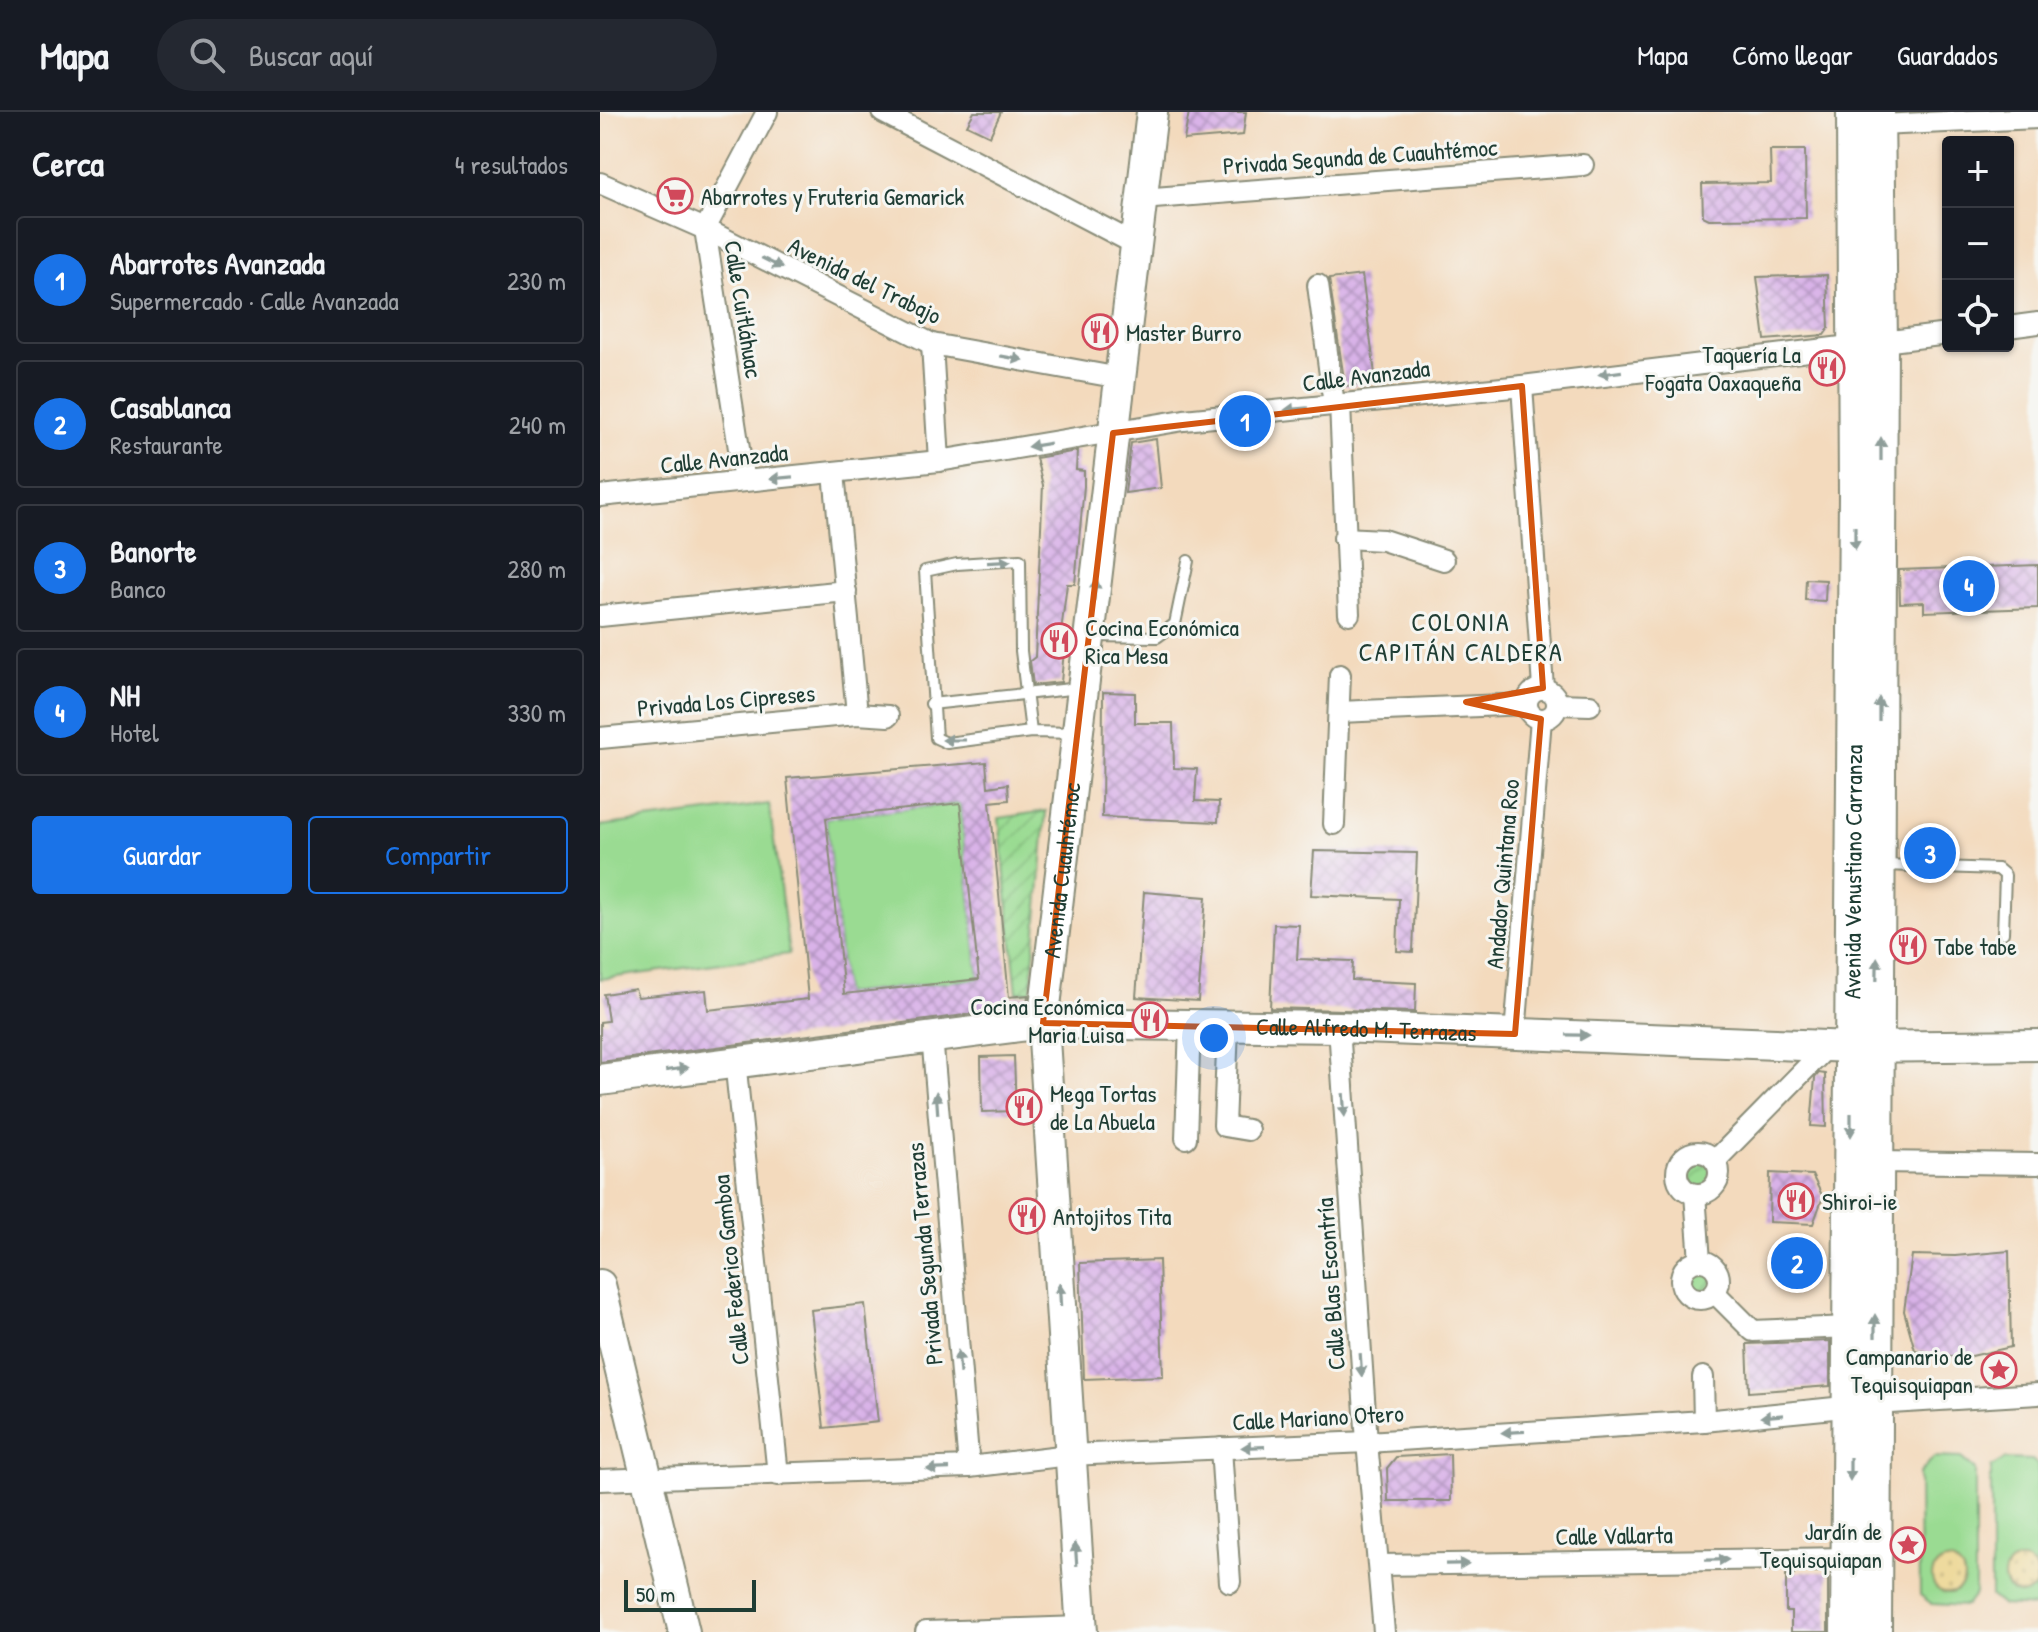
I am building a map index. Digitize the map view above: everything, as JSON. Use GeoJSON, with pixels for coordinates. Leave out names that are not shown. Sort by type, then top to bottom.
{"type":"FeatureCollection","features":[{"type":"Feature","properties":{"kind":"main road","name":"Avenida Venustiano Carranza"},"geometry":{"type":"LineString","coordinates":[[1870,116],[1868,345],[1852,1047],[1850,1327],[1862,1407],[1875,1632]]}},
{"type":"Feature","properties":{"kind":"main road","name":"Avenida Venustiano Carranza"},"geometry":{"type":"LineString","coordinates":[[1847,1632],[1875,1162],[1852,1047],[1878,866],[1868,345]]}},
{"type":"Feature","properties":{"kind":"street","name":"Calle Cuitláhuac"},"geometry":{"type":"LineString","coordinates":[[744,481],[705,229],[767,112]]}},
{"type":"Feature","properties":{"kind":"street"},"geometry":{"type":"LineString","coordinates":[[882,112],[1135,244]]}},
{"type":"Feature","properties":{"kind":"street","name":"Avenida Cuauhtémoc"},"geometry":{"type":"LineString","coordinates":[[1082,1630],[1043,1023],[1152,112]]}},
{"type":"Feature","properties":{"kind":"street"},"geometry":{"type":"LineString","coordinates":[[1870,116],[2038,118]]}},
{"type":"Feature","properties":{"kind":"street","name":"Privada Segunda de Cuauhtémoc"},"geometry":{"type":"LineString","coordinates":[[1141,199],[1583,165]]}},
{"type":"Feature","properties":{"kind":"street","name":"Avenida del Trabajo"},"geometry":{"type":"LineString","coordinates":[[600,183],[705,229],[932,344],[1120,378]]}},
{"type":"Feature","properties":{"kind":"street"},"geometry":{"type":"LineString","coordinates":[[1318,285],[1337,405],[1349,614]]}},
{"type":"Feature","properties":{"kind":"street"},"geometry":{"type":"LineString","coordinates":[[2014,326],[2038,323]]}},
{"type":"Feature","properties":{"kind":"street","name":"Calle Avanzada"},"geometry":{"type":"LineString","coordinates":[[600,496],[939,461],[1184,420],[1522,386],[1620,371],[1942,335]]}},
{"type":"Feature","properties":{"kind":"street"},"geometry":{"type":"LineString","coordinates":[[932,344],[939,461]]}},
{"type":"Feature","properties":{"kind":"street"},"geometry":{"type":"LineString","coordinates":[[1522,386],[1543,688]]}},
{"type":"Feature","properties":{"kind":"street"},"geometry":{"type":"LineString","coordinates":[[834,473],[857,714]]}},
{"type":"Feature","properties":{"kind":"street"},"geometry":{"type":"LineString","coordinates":[[1344,538],[1383,540],[1444,560]]}},
{"type":"Feature","properties":{"kind":"street"},"geometry":{"type":"LineString","coordinates":[[600,616],[846,591]]}},
{"type":"Feature","properties":{"kind":"street"},"geometry":{"type":"LineString","coordinates":[[1334,824],[1340,675]]}},
{"type":"Feature","properties":{"kind":"street"},"geometry":{"type":"LineString","coordinates":[[1543,688],[1553,693],[1557,704],[1552,715],[1541,719],[1530,715],[1526,704],[1531,693],[1543,688]]}},
{"type":"Feature","properties":{"kind":"street"},"geometry":{"type":"LineString","coordinates":[[1339,712],[1526,704]]}},
{"type":"Feature","properties":{"kind":"street"},"geometry":{"type":"LineString","coordinates":[[1557,704],[1590,705]]}},
{"type":"Feature","properties":{"kind":"street","name":"Privada Los Cipreses"},"geometry":{"type":"LineString","coordinates":[[600,738],[857,714],[888,716]]}},
{"type":"Feature","properties":{"kind":"street","name":"Andador Quintana Roo"},"geometry":{"type":"LineString","coordinates":[[1515,1034],[1541,719]]}},
{"type":"Feature","properties":{"kind":"street","name":"Calle Alfredo M. Terrazas"},"geometry":{"type":"LineString","coordinates":[[600,1080],[735,1060],[1043,1023],[1339,1027],[1852,1047],[2038,1045]]}},
{"type":"Feature","properties":{"kind":"street"},"geometry":{"type":"LineString","coordinates":[[1186,1138],[1190,1025]]}},
{"type":"Feature","properties":{"kind":"street"},"geometry":{"type":"LineString","coordinates":[[1228,1026],[1224,1126],[1248,1130]]}},
{"type":"Feature","properties":{"kind":"street","name":"Calle Blas Escontría"},"geometry":{"type":"LineString","coordinates":[[1339,1027],[1367,1442],[1384,1632]]}},
{"type":"Feature","properties":{"kind":"street","name":"Privada Segunda Terrazas"},"geometry":{"type":"LineString","coordinates":[[932,1036],[969,1467]]}},
{"type":"Feature","properties":{"kind":"street"},"geometry":{"type":"LineString","coordinates":[[1715,1161],[1852,1047]]}},
{"type":"Feature","properties":{"kind":"street","name":"Calle Federico Gamboa"},"geometry":{"type":"LineString","coordinates":[[735,1060],[778,1475]]}},
{"type":"Feature","properties":{"kind":"street"},"geometry":{"type":"LineString","coordinates":[[1695,1194],[1714,1187],[1719,1174],[1715,1161],[1697,1152],[1680,1162],[1679,1182],[1695,1194],[1700,1261]]}},
{"type":"Feature","properties":{"kind":"street"},"geometry":{"type":"LineString","coordinates":[[1875,1162],[2038,1164]]}},
{"type":"Feature","properties":{"kind":"street"},"geometry":{"type":"LineString","coordinates":[[1700,1261],[1712,1265],[1719,1275],[1715,1293],[1697,1299],[1683,1288],[1684,1270],[1700,1261]]}},
{"type":"Feature","properties":{"kind":"street"},"geometry":{"type":"LineString","coordinates":[[600,1285],[684,1632]]}},
{"type":"Feature","properties":{"kind":"street"},"geometry":{"type":"LineString","coordinates":[[1715,1293],[1753,1331],[1850,1327]]}},
{"type":"Feature","properties":{"kind":"street"},"geometry":{"type":"LineString","coordinates":[[1703,1377],[1704,1421]]}},
{"type":"Feature","properties":{"kind":"street","name":"Calle Mariano Otero"},"geometry":{"type":"LineString","coordinates":[[600,1480],[969,1467],[1069,1455],[1367,1442],[1704,1421],[2038,1394]]}},
{"type":"Feature","properties":{"kind":"street"},"geometry":{"type":"LineString","coordinates":[[1221,1448],[1230,1582]]}},
{"type":"Feature","properties":{"kind":"street","name":"Calle Vallarta"},"geometry":{"type":"LineString","coordinates":[[1379,1565],[1850,1558]]}},
{"type":"Feature","properties":{"kind":"street"},"geometry":{"type":"LineString","coordinates":[[926,1632],[1082,1630]]}},
{"type":"Feature","properties":{"kind":"lane"},"geometry":{"type":"LineString","coordinates":[[1031,732],[1025,692],[1020,560],[957,564],[925,571],[931,704],[936,738],[947,743],[1031,732],[1078,733]]}},
{"type":"Feature","properties":{"kind":"lane"},"geometry":{"type":"LineString","coordinates":[[1089,636],[1157,637],[1175,624],[1188,561]]}},
{"type":"Feature","properties":{"kind":"lane"},"geometry":{"type":"LineString","coordinates":[[931,704],[1083,687]]}},
{"type":"Feature","properties":{"kind":"lane"},"geometry":{"type":"LineString","coordinates":[[1878,866],[1998,869],[2005,875],[2003,933]]}},
{"type":"Feature","properties":{"kind":"highlighted area"},"geometry":{"type":"Polygon","coordinates":[[[1522,386],[1543,688],[1466,702],[1541,719],[1515,1034],[1043,1023],[1113,433],[1522,386]]]}},
{"type":"Feature","properties":{"kind":"green space"},"geometry":{"type":"Polygon","coordinates":[[[960,803],[979,979],[844,994],[826,818],[960,803]]]}},
{"type":"Feature","properties":{"kind":"green space"},"geometry":{"type":"Polygon","coordinates":[[[769,804],[789,954],[600,979],[600,826],[769,804]]]}},
{"type":"Feature","properties":{"kind":"green space"},"geometry":{"type":"Polygon","coordinates":[[[1046,811],[1031,991],[1017,993],[999,818],[1046,811]]]}},
{"type":"Feature","properties":{"kind":"green space"},"geometry":{"type":"Polygon","coordinates":[[[1697,1158],[1708,1163],[1713,1174],[1708,1185],[1697,1190],[1686,1185],[1681,1174],[1686,1163],[1697,1158]]]}},
{"type":"Feature","properties":{"kind":"green space"},"geometry":{"type":"Polygon","coordinates":[[[1701,1264],[1712,1269],[1717,1280],[1712,1291],[1701,1296],[1690,1291],[1685,1280],[1690,1269],[1701,1264]]]}},
{"type":"Feature","properties":{"kind":"green space"},"geometry":{"type":"Polygon","coordinates":[[[1934,1457],[1961,1458],[1975,1470],[1975,1594],[1966,1606],[1932,1604],[1920,1595],[1919,1474],[1934,1457]]]}},
{"type":"Feature","properties":{"kind":"green space"},"geometry":{"type":"Polygon","coordinates":[[[2005,1459],[2032,1460],[2038,1465],[2036,1607],[2002,1605],[1991,1596],[1991,1467],[2005,1459]]]}},
{"type":"Feature","properties":{"kind":"sand"},"geometry":{"type":"Polygon","coordinates":[[[2021,1560],[2033,1565],[2038,1577],[2033,1589],[2021,1594],[2009,1589],[2004,1577],[2009,1565],[2021,1560]]]}},
{"type":"Feature","properties":{"kind":"sand"},"geometry":{"type":"Polygon","coordinates":[[[1948,1561],[1960,1565],[1964,1577],[1960,1589],[1948,1593],[1936,1589],[1932,1577],[1936,1565],[1948,1561]]]}},
{"type":"Feature","properties":{"kind":"building"},"geometry":{"type":"Polygon","coordinates":[[[974,112],[1001,112],[990,136],[967,125],[974,112]]]}},
{"type":"Feature","properties":{"kind":"building"},"geometry":{"type":"Polygon","coordinates":[[[1189,112],[1246,112],[1243,135],[1184,140],[1189,112]]]}},
{"type":"Feature","properties":{"kind":"building"},"geometry":{"type":"Polygon","coordinates":[[[1770,150],[1805,150],[1806,218],[1709,219],[1703,216],[1702,184],[1771,183],[1770,150]]]}},
{"type":"Feature","properties":{"kind":"building"},"geometry":{"type":"Polygon","coordinates":[[[1362,275],[1376,382],[1345,386],[1329,279],[1362,275]]]}},
{"type":"Feature","properties":{"kind":"building"},"geometry":{"type":"Polygon","coordinates":[[[1827,275],[1829,328],[1824,335],[1765,340],[1757,277],[1827,275]]]}},
{"type":"Feature","properties":{"kind":"building"},"geometry":{"type":"Polygon","coordinates":[[[1156,439],[1161,488],[1125,493],[1131,443],[1156,439]]]}},
{"type":"Feature","properties":{"kind":"building"},"geometry":{"type":"Polygon","coordinates":[[[1077,451],[1076,470],[1084,471],[1084,486],[1075,584],[1067,584],[1060,640],[1065,640],[1061,682],[1033,685],[1030,661],[1035,657],[1043,485],[1036,458],[1077,451]]]}},
{"type":"Feature","properties":{"kind":"building"},"geometry":{"type":"Polygon","coordinates":[[[2038,565],[2038,608],[1924,612],[1924,602],[1900,603],[1899,570],[2038,565]]]}},
{"type":"Feature","properties":{"kind":"building"},"geometry":{"type":"Polygon","coordinates":[[[1806,579],[1826,580],[1825,601],[1805,600],[1806,579]]]}},
{"type":"Feature","properties":{"kind":"building"},"geometry":{"type":"Polygon","coordinates":[[[1103,692],[1135,693],[1135,723],[1173,723],[1174,768],[1197,769],[1195,801],[1219,802],[1218,822],[1102,817],[1103,692]]]}},
{"type":"Feature","properties":{"kind":"building"},"geometry":{"type":"Polygon","coordinates":[[[986,762],[988,787],[1008,784],[1009,800],[990,802],[1009,997],[1028,995],[1027,1007],[600,1062],[600,1022],[608,1021],[604,994],[635,989],[638,997],[706,990],[708,1010],[808,999],[787,778],[986,762]],[[960,803],[826,818],[844,994],[979,979],[960,803]]]}},
{"type":"Feature","properties":{"kind":"building"},"geometry":{"type":"Polygon","coordinates":[[[1314,851],[1417,853],[1413,952],[1397,951],[1399,899],[1311,895],[1314,851]]]}},
{"type":"Feature","properties":{"kind":"building"},"geometry":{"type":"Polygon","coordinates":[[[1144,892],[1206,897],[1198,1001],[1136,997],[1144,892]]]}},
{"type":"Feature","properties":{"kind":"building"},"geometry":{"type":"Polygon","coordinates":[[[1274,924],[1299,925],[1297,959],[1353,961],[1352,980],[1416,983],[1415,1012],[1270,1008],[1274,924]]]}},
{"type":"Feature","properties":{"kind":"building"},"geometry":{"type":"Polygon","coordinates":[[[1014,1056],[1016,1111],[982,1112],[981,1057],[1014,1056]]]}},
{"type":"Feature","properties":{"kind":"building"},"geometry":{"type":"Polygon","coordinates":[[[1819,1073],[1825,1074],[1826,1127],[1811,1126],[1815,1078],[1819,1073]]]}},
{"type":"Feature","properties":{"kind":"building","name":"Shiroi-ie"},"geometry":{"type":"Polygon","coordinates":[[[1770,1173],[1812,1175],[1823,1197],[1813,1224],[1769,1222],[1770,1173]]]}},
{"type":"Feature","properties":{"kind":"building"},"geometry":{"type":"Polygon","coordinates":[[[2009,1251],[2011,1347],[1963,1358],[1915,1350],[1904,1311],[1912,1255],[1955,1256],[2009,1251]]]}},
{"type":"Feature","properties":{"kind":"building"},"geometry":{"type":"Polygon","coordinates":[[[1159,1260],[1163,1376],[1084,1379],[1080,1263],[1159,1260]]]}},
{"type":"Feature","properties":{"kind":"building"},"geometry":{"type":"Polygon","coordinates":[[[865,1304],[878,1422],[824,1428],[811,1310],[865,1304]]]}},
{"type":"Feature","properties":{"kind":"building"},"geometry":{"type":"Polygon","coordinates":[[[1830,1341],[1830,1386],[1749,1392],[1747,1344],[1830,1341]]]}},
{"type":"Feature","properties":{"kind":"building"},"geometry":{"type":"Polygon","coordinates":[[[1450,1454],[1451,1501],[1388,1501],[1387,1468],[1396,1457],[1450,1454]]]}},
{"type":"Feature","properties":{"kind":"building"},"geometry":{"type":"Polygon","coordinates":[[[1794,1572],[1828,1572],[1828,1632],[1791,1632],[1791,1612],[1786,1612],[1786,1575],[1794,1575],[1794,1572]]]}},
{"type":"Feature","properties":{"kind":"place","name":"Abarrotes y Fruteria Gemarick"},"geometry":{"type":"Point","coordinates":[675,196]}},
{"type":"Feature","properties":{"kind":"place","name":"Master Burro"},"geometry":{"type":"Point","coordinates":[1100,332]}},
{"type":"Feature","properties":{"kind":"place","name":"Taquería La Fogata Oaxaqueña"},"geometry":{"type":"Point","coordinates":[1827,368]}},
{"type":"Feature","properties":{"kind":"place","name":"Abarrotes Avanzada"},"geometry":{"type":"Point","coordinates":[1245,421]}},
{"type":"Feature","properties":{"kind":"place","name":"NH"},"geometry":{"type":"Point","coordinates":[1969,586]}},
{"type":"Feature","properties":{"kind":"place","name":"Cocina Económica Rica Mesa"},"geometry":{"type":"Point","coordinates":[1059,641]}},
{"type":"Feature","properties":{"kind":"place","name":"Banorte"},"geometry":{"type":"Point","coordinates":[1930,853]}},
{"type":"Feature","properties":{"kind":"place","name":"Tabe tabe"},"geometry":{"type":"Point","coordinates":[1908,946]}},
{"type":"Feature","properties":{"kind":"place","name":"Cocina Económica Maria Luisa"},"geometry":{"type":"Point","coordinates":[1150,1020]}},
{"type":"Feature","properties":{"kind":"place","name":"Mega Tortas de La Abuela"},"geometry":{"type":"Point","coordinates":[1024,1107]}},
{"type":"Feature","properties":{"kind":"place","name":"Shiroi-ie"},"geometry":{"type":"Point","coordinates":[1796,1201]}},
{"type":"Feature","properties":{"kind":"place","name":"Antojitos Tita"},"geometry":{"type":"Point","coordinates":[1027,1216]}},
{"type":"Feature","properties":{"kind":"place","name":"Casablanca"},"geometry":{"type":"Point","coordinates":[1797,1263]}},
{"type":"Feature","properties":{"kind":"place","name":"Campanario de Tequisquiapan"},"geometry":{"type":"Point","coordinates":[1999,1370]}},
{"type":"Feature","properties":{"kind":"place","name":"Jardín de Tequisquiapan"},"geometry":{"type":"Point","coordinates":[1908,1545]}},
{"type":"Feature","properties":{"kind":"district","name":"COLONIA CAPITÁN CALDERA"},"geometry":{"type":"Point","coordinates":[1461,636]}}]}
